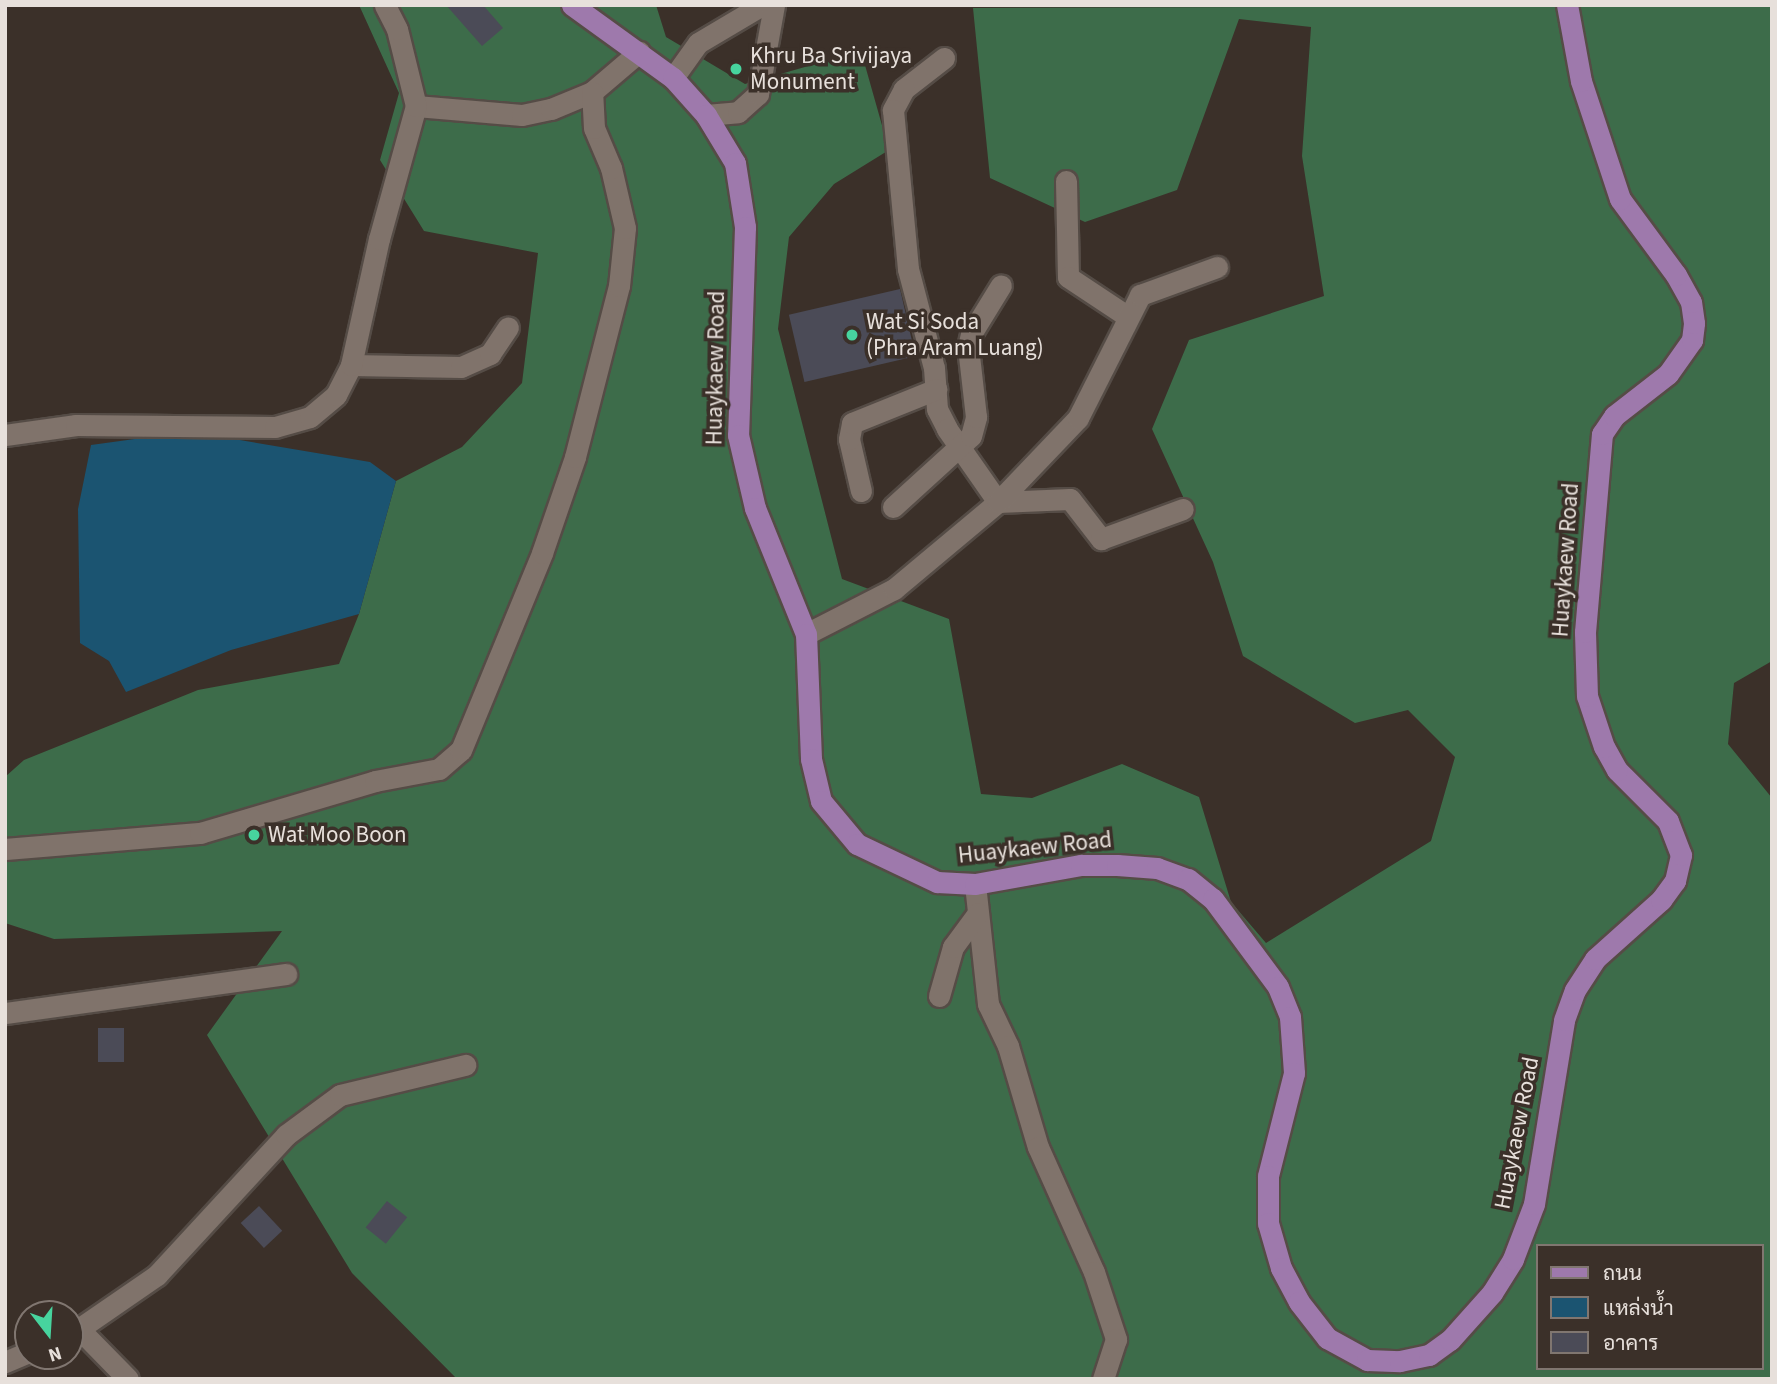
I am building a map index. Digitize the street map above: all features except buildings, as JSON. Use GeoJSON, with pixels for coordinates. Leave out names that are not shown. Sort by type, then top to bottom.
{"type":"FeatureCollection","features":[{"type":"Feature","properties":{"kind":"main road","name":"Huaykaew Road"},"geometry":{"type":"LineString","coordinates":[[572,5],[673,78],[706,115],[735,163],[745,227],[738,435],[744,476],[806,634],[811,759],[821,801],[836,824],[857,844],[906,871],[937,882],[975,884],[1081,865],[1117,865],[1157,869],[1188,879],[1213,899],[1278,987],[1290,1017],[1294,1073],[1268,1176],[1268,1223],[1281,1268],[1299,1302],[1327,1338],[1367,1360],[1400,1361],[1429,1355],[1467,1323],[1492,1293],[1513,1259],[1534,1204],[1564,1020],[1575,989],[1595,959],[1661,900],[1675,881],[1681,855],[1668,821],[1617,770],[1604,747],[1587,696],[1585,632],[1602,434],[1614,416],[1668,374],[1692,340],[1694,323],[1691,302],[1676,275],[1620,199],[1581,81],[1567,5]]}},
{"type":"Feature","properties":{"kind":"street"},"geometry":{"type":"LineString","coordinates":[[5,435],[76,425],[275,427],[310,417],[336,395],[351,365],[379,239],[416,106],[397,29],[385,5]]}},
{"type":"Feature","properties":{"kind":"street"},"geometry":{"type":"LineString","coordinates":[[673,78],[698,43],[762,5]]}},
{"type":"Feature","properties":{"kind":"street"},"geometry":{"type":"LineString","coordinates":[[706,115],[738,112],[758,94],[774,5]]}},
{"type":"Feature","properties":{"kind":"street"},"geometry":{"type":"LineString","coordinates":[[416,106],[522,116],[592,92],[639,52]]}},
{"type":"Feature","properties":{"kind":"street"},"geometry":{"type":"LineString","coordinates":[[944,58],[904,89],[893,110],[908,269],[936,389],[937,409],[998,502]]}},
{"type":"Feature","properties":{"kind":"street"},"geometry":{"type":"LineString","coordinates":[[5,849],[200,833],[375,781],[439,769],[461,750],[542,554],[575,457],[619,286],[625,228],[611,168],[594,128],[592,92]]}},
{"type":"Feature","properties":{"kind":"street"},"geometry":{"type":"LineString","coordinates":[[1066,181],[1068,277],[1127,316]]}},
{"type":"Feature","properties":{"kind":"street"},"geometry":{"type":"LineString","coordinates":[[806,634],[894,589],[998,502],[1078,418],[1127,316],[1140,295],[1217,267]]}},
{"type":"Feature","properties":{"kind":"street"},"geometry":{"type":"LineString","coordinates":[[893,507],[962,448],[976,422],[968,364],[971,334],[1001,285]]}},
{"type":"Feature","properties":{"kind":"street"},"geometry":{"type":"LineString","coordinates":[[351,365],[461,367],[490,354],[508,327]]}},
{"type":"Feature","properties":{"kind":"street"},"geometry":{"type":"LineString","coordinates":[[861,491],[849,439],[852,423],[936,389]]}},
{"type":"Feature","properties":{"kind":"street"},"geometry":{"type":"LineString","coordinates":[[998,502],[1070,499],[1098,537],[1105,539],[1182,509]]}},
{"type":"Feature","properties":{"kind":"street"},"geometry":{"type":"LineString","coordinates":[[975,884],[988,1004],[1008,1046],[1038,1147],[1094,1272],[1116,1339],[1103,1379]]}},
{"type":"Feature","properties":{"kind":"street"},"geometry":{"type":"LineString","coordinates":[[939,996],[953,947],[978,913]]}},
{"type":"Feature","properties":{"kind":"street"},"geometry":{"type":"LineString","coordinates":[[5,1013],[286,974]]}},
{"type":"Feature","properties":{"kind":"street"},"geometry":{"type":"LineString","coordinates":[[84,1327],[157,1275],[286,1135],[340,1095],[465,1065]]}},
{"type":"Feature","properties":{"kind":"street"},"geometry":{"type":"LineString","coordinates":[[84,1340],[128,1379]]}},
{"type":"Feature","properties":{"kind":"green space"},"geometry":{"type":"Polygon","coordinates":[[[359,5],[656,5],[666,37],[745,84],[861,51],[889,150],[834,184],[789,237],[778,329],[842,579],[949,619],[981,794],[1032,798],[1122,764],[1199,797],[1231,902],[1266,943],[1431,841],[1455,757],[1408,710],[1355,723],[1243,656],[1213,562],[1152,429],[1189,340],[1324,296],[1302,156],[1311,27],[1239,19],[1177,190],[1085,222],[990,178],[973,8],[1772,5],[1772,661],[1734,683],[1728,744],[1772,798],[1772,1379],[457,1379],[352,1273],[207,1035],[282,931],[54,939],[5,923],[5,777],[24,760],[198,690],[339,664],[359,614],[396,481],[462,447],[522,383],[538,253],[424,231],[380,160],[399,93],[359,5]]]}},
{"type":"Feature","properties":{"kind":"water"},"geometry":{"type":"Polygon","coordinates":[[[142,438],[228,438],[370,462],[396,481],[359,614],[231,650],[126,692],[109,661],[80,643],[78,509],[91,445],[142,438]]]}},
{"type":"Feature","properties":{"kind":"place","name":"Khru Ba Srivijaya Monument"},"geometry":{"type":"Point","coordinates":[736,69]}},
{"type":"Feature","properties":{"kind":"place","name":"Wat Si Soda (Phra Aram Luang)"},"geometry":{"type":"Point","coordinates":[852,335]}},
{"type":"Feature","properties":{"kind":"place","name":"Wat Moo Boon"},"geometry":{"type":"Point","coordinates":[254,835]}}]}
